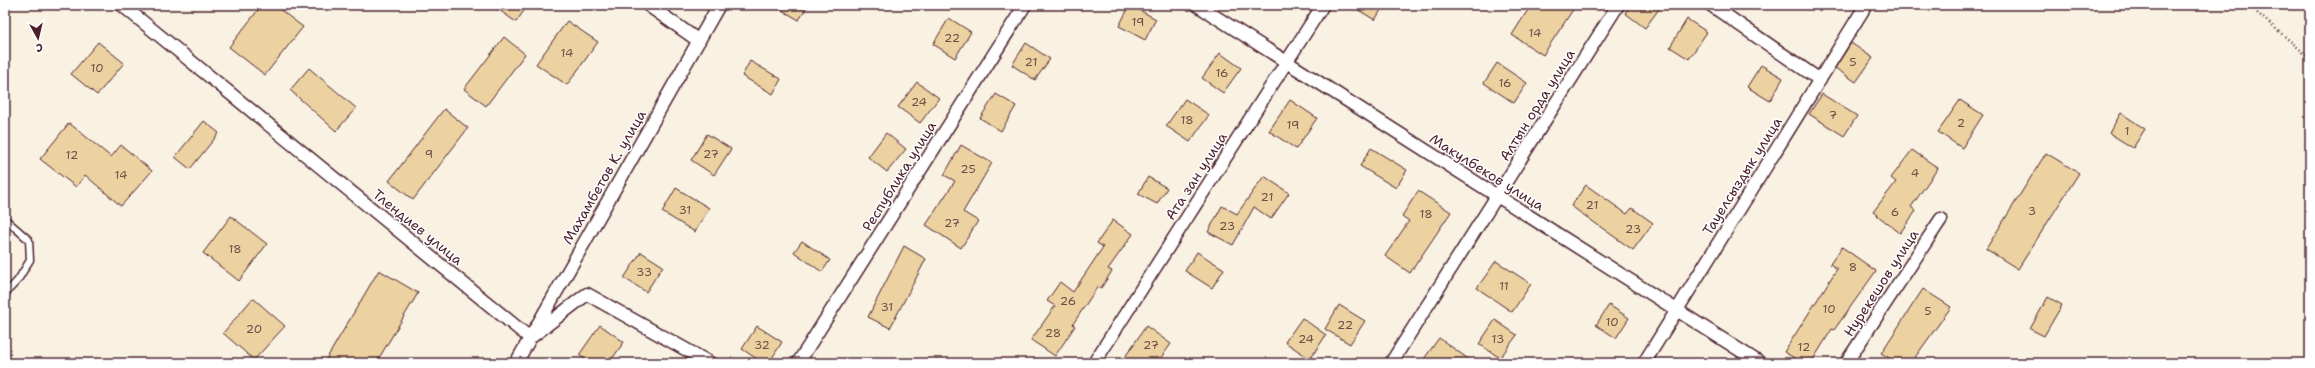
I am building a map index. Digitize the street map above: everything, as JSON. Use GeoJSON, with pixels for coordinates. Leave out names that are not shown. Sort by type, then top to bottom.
{"type":"FeatureCollection","features":[{"type":"Feature","properties":{"kind":"street","name":"Тлендиев улица"},"geometry":{"type":"LineString","coordinates":[[122,5],[530,338]]}},
{"type":"Feature","properties":{"kind":"street"},"geometry":{"type":"LineString","coordinates":[[648,5],[699,41]]}},
{"type":"Feature","properties":{"kind":"street","name":"Махамбетов К. улица"},"geometry":{"type":"LineString","coordinates":[[516,363],[719,5]]}},
{"type":"Feature","properties":{"kind":"street","name":"Республика улица"},"geometry":{"type":"LineString","coordinates":[[798,363],[1025,5]]}},
{"type":"Feature","properties":{"kind":"street","name":"Макулбеков улица"},"geometry":{"type":"LineString","coordinates":[[1197,5],[1760,363]]}},
{"type":"Feature","properties":{"kind":"street","name":"Ата зан улица"},"geometry":{"type":"LineString","coordinates":[[1094,363],[1323,5]]}},
{"type":"Feature","properties":{"kind":"street","name":"Алтын орда улица"},"geometry":{"type":"LineString","coordinates":[[1391,363],[1618,5]]}},
{"type":"Feature","properties":{"kind":"street"},"geometry":{"type":"LineString","coordinates":[[1711,5],[1820,80]]}},
{"type":"Feature","properties":{"kind":"street","name":"Тауелсыздык улица"},"geometry":{"type":"LineString","coordinates":[[1644,363],[1866,5]]}},
{"type":"Feature","properties":{"kind":"street","name":"Нурекешов улица"},"geometry":{"type":"LineString","coordinates":[[1846,363],[1941,219]]}},
{"type":"Feature","properties":{"kind":"street"},"geometry":{"type":"LineString","coordinates":[[530,338],[587,294],[710,363]]}},
{"type":"Feature","properties":{"kind":"lane"},"geometry":{"type":"LineString","coordinates":[[5,219],[29,240],[30,260],[18,280],[5,294]]}},
{"type":"Feature","properties":{"kind":"path"},"geometry":{"type":"LineString","coordinates":[[2248,5],[2310,58]]}},
{"type":"Feature","properties":{"kind":"building"},"geometry":{"type":"Polygon","coordinates":[[[262,5],[274,5],[303,27],[265,75],[229,47],[262,5]]]}},
{"type":"Feature","properties":{"kind":"building"},"geometry":{"type":"Polygon","coordinates":[[[492,5],[528,5],[516,22],[492,5]]]}},
{"type":"Feature","properties":{"kind":"building"},"geometry":{"type":"Polygon","coordinates":[[[773,5],[808,5],[799,20],[773,5]]]}},
{"type":"Feature","properties":{"kind":"building"},"geometry":{"type":"Polygon","coordinates":[[[1130,5],[1156,19],[1145,40],[1119,26],[1130,5]]]}},
{"type":"Feature","properties":{"kind":"building"},"geometry":{"type":"Polygon","coordinates":[[[1350,5],[1384,5],[1375,20],[1350,5]]]}},
{"type":"Feature","properties":{"kind":"building"},"geometry":{"type":"Polygon","coordinates":[[[1531,5],[1576,5],[1543,55],[1512,35],[1531,5]]]}},
{"type":"Feature","properties":{"kind":"building"},"geometry":{"type":"Polygon","coordinates":[[[1631,5],[1662,5],[1645,28],[1625,13],[1631,5]]]}},
{"type":"Feature","properties":{"kind":"building"},"geometry":{"type":"Polygon","coordinates":[[[949,18],[971,32],[955,58],[933,44],[949,18]]]}},
{"type":"Feature","properties":{"kind":"building"},"geometry":{"type":"Polygon","coordinates":[[[1687,19],[1707,32],[1689,59],[1670,47],[1687,19]]]}},
{"type":"Feature","properties":{"kind":"building"},"geometry":{"type":"Polygon","coordinates":[[[567,21],[598,42],[567,85],[536,64],[567,21]]]}},
{"type":"Feature","properties":{"kind":"building"},"geometry":{"type":"Polygon","coordinates":[[[504,37],[525,54],[486,106],[464,89],[504,37]]]}},
{"type":"Feature","properties":{"kind":"building"},"geometry":{"type":"Polygon","coordinates":[[[98,42],[124,63],[97,95],[71,74],[98,42]]]}},
{"type":"Feature","properties":{"kind":"building"},"geometry":{"type":"Polygon","coordinates":[[[1026,43],[1050,59],[1035,80],[1012,65],[1026,43]]]}},
{"type":"Feature","properties":{"kind":"building"},"geometry":{"type":"Polygon","coordinates":[[[1851,43],[1873,58],[1856,82],[1835,68],[1851,43]]]}},
{"type":"Feature","properties":{"kind":"building"},"geometry":{"type":"Polygon","coordinates":[[[1220,53],[1241,68],[1223,93],[1202,78],[1220,53]]]}},
{"type":"Feature","properties":{"kind":"building"},"geometry":{"type":"Polygon","coordinates":[[[750,61],[781,79],[773,94],[742,76],[750,61]]]}},
{"type":"Feature","properties":{"kind":"building"},"geometry":{"type":"Polygon","coordinates":[[[1497,63],[1527,83],[1514,103],[1484,83],[1497,63]]]}},
{"type":"Feature","properties":{"kind":"building"},"geometry":{"type":"Polygon","coordinates":[[[1761,65],[1783,78],[1770,101],[1747,87],[1761,65]]]}},
{"type":"Feature","properties":{"kind":"building"},"geometry":{"type":"Polygon","coordinates":[[[309,68],[356,108],[336,131],[290,90],[309,68]]]}},
{"type":"Feature","properties":{"kind":"building"},"geometry":{"type":"Polygon","coordinates":[[[917,82],[939,98],[920,123],[898,107],[917,82]]]}},
{"type":"Feature","properties":{"kind":"building"},"geometry":{"type":"Polygon","coordinates":[[[996,94],[1016,106],[1001,131],[980,118],[996,94]]]}},
{"type":"Feature","properties":{"kind":"building"},"geometry":{"type":"Polygon","coordinates":[[[1822,94],[1857,116],[1844,136],[1809,114],[1822,94]]]}},
{"type":"Feature","properties":{"kind":"building"},"geometry":{"type":"Polygon","coordinates":[[[1185,99],[1209,115],[1190,142],[1166,126],[1185,99]]]}},
{"type":"Feature","properties":{"kind":"building"},"geometry":{"type":"Polygon","coordinates":[[[1290,100],[1317,118],[1296,149],[1269,131],[1290,100]]]}},
{"type":"Feature","properties":{"kind":"building"},"geometry":{"type":"Polygon","coordinates":[[[1960,100],[1983,115],[1962,148],[1938,132],[1960,100]]]}},
{"type":"Feature","properties":{"kind":"building"},"geometry":{"type":"Polygon","coordinates":[[[444,109],[468,128],[413,200],[389,181],[444,109]]]}},
{"type":"Feature","properties":{"kind":"building"},"geometry":{"type":"Polygon","coordinates":[[[2121,113],[2145,129],[2133,148],[2109,133],[2121,113]]]}},
{"type":"Feature","properties":{"kind":"building"},"geometry":{"type":"Polygon","coordinates":[[[204,121],[219,133],[190,169],[175,157],[204,121]]]}},
{"type":"Feature","properties":{"kind":"building"},"geometry":{"type":"Polygon","coordinates":[[[69,123],[111,157],[121,145],[152,171],[121,206],[85,175],[76,187],[40,159],[69,123]]]}},
{"type":"Feature","properties":{"kind":"building"},"geometry":{"type":"Polygon","coordinates":[[[886,133],[906,149],[887,172],[868,157],[886,133]]]}},
{"type":"Feature","properties":{"kind":"building"},"geometry":{"type":"Polygon","coordinates":[[[707,134],[731,149],[714,175],[691,160],[707,134]]]}},
{"type":"Feature","properties":{"kind":"building"},"geometry":{"type":"Polygon","coordinates":[[[961,145],[992,163],[963,212],[978,221],[961,248],[926,225],[955,181],[944,175],[961,145]]]}},
{"type":"Feature","properties":{"kind":"building"},"geometry":{"type":"Polygon","coordinates":[[[1371,148],[1407,170],[1396,188],[1360,166],[1371,148]]]}},
{"type":"Feature","properties":{"kind":"building"},"geometry":{"type":"Polygon","coordinates":[[[1912,150],[1938,168],[1911,207],[1916,211],[1900,233],[1873,212],[1896,182],[1891,178],[1912,150]]]}},
{"type":"Feature","properties":{"kind":"building"},"geometry":{"type":"Polygon","coordinates":[[[2046,153],[2079,173],[2018,269],[1986,249],[2046,153]]]}},
{"type":"Feature","properties":{"kind":"building"},"geometry":{"type":"Polygon","coordinates":[[[1264,176],[1289,193],[1271,219],[1254,207],[1233,245],[1208,232],[1222,206],[1237,214],[1264,176]]]}},
{"type":"Feature","properties":{"kind":"building"},"geometry":{"type":"Polygon","coordinates":[[[1148,177],[1167,188],[1157,204],[1138,194],[1148,177]]]}},
{"type":"Feature","properties":{"kind":"building"},"geometry":{"type":"Polygon","coordinates":[[[1586,185],[1627,214],[1632,208],[1653,223],[1633,250],[1571,206],[1586,185]]]}},
{"type":"Feature","properties":{"kind":"building"},"geometry":{"type":"Polygon","coordinates":[[[676,188],[709,208],[695,232],[662,212],[676,188]]]}},
{"type":"Feature","properties":{"kind":"building"},"geometry":{"type":"Polygon","coordinates":[[[1418,191],[1451,212],[1410,273],[1385,256],[1409,221],[1402,216],[1418,191]]]}},
{"type":"Feature","properties":{"kind":"building"},"geometry":{"type":"Polygon","coordinates":[[[231,216],[267,244],[239,281],[203,253],[231,216]]]}},
{"type":"Feature","properties":{"kind":"building"},"geometry":{"type":"Polygon","coordinates":[[[1113,220],[1133,234],[1108,269],[1112,271],[1101,288],[1098,286],[1073,324],[1075,326],[1055,356],[1031,340],[1055,306],[1047,301],[1060,282],[1073,292],[1103,247],[1097,243],[1113,220]]]}},
{"type":"Feature","properties":{"kind":"building"},"geometry":{"type":"Polygon","coordinates":[[[802,241],[830,260],[822,272],[794,252],[802,241]]]}},
{"type":"Feature","properties":{"kind":"building"},"geometry":{"type":"Polygon","coordinates":[[[904,246],[926,259],[890,328],[868,317],[904,246]]]}},
{"type":"Feature","properties":{"kind":"building"},"geometry":{"type":"Polygon","coordinates":[[[1842,247],[1876,271],[1834,330],[1832,329],[1811,363],[1803,363],[1784,352],[1837,269],[1830,264],[1842,247]]]}},
{"type":"Feature","properties":{"kind":"building"},"geometry":{"type":"Polygon","coordinates":[[[641,252],[663,266],[646,292],[624,278],[641,252]]]}},
{"type":"Feature","properties":{"kind":"building"},"geometry":{"type":"Polygon","coordinates":[[[1197,252],[1224,269],[1212,288],[1185,271],[1197,252]]]}},
{"type":"Feature","properties":{"kind":"building"},"geometry":{"type":"Polygon","coordinates":[[[1496,261],[1531,284],[1512,312],[1477,288],[1496,261]]]}},
{"type":"Feature","properties":{"kind":"building"},"geometry":{"type":"Polygon","coordinates":[[[379,270],[418,293],[376,363],[324,363],[379,270]]]}},
{"type":"Feature","properties":{"kind":"building"},"geometry":{"type":"Polygon","coordinates":[[[1923,289],[1951,307],[1911,363],[1897,363],[1881,353],[1923,289]]]}},
{"type":"Feature","properties":{"kind":"building"},"geometry":{"type":"Polygon","coordinates":[[[2048,297],[2062,305],[2044,336],[2030,329],[2048,297]]]}},
{"type":"Feature","properties":{"kind":"building"},"geometry":{"type":"Polygon","coordinates":[[[253,298],[285,326],[254,360],[223,333],[253,298]]]}},
{"type":"Feature","properties":{"kind":"building"},"geometry":{"type":"Polygon","coordinates":[[[1339,305],[1365,321],[1350,344],[1325,329],[1339,305]]]}},
{"type":"Feature","properties":{"kind":"building"},"geometry":{"type":"Polygon","coordinates":[[[1609,305],[1629,318],[1616,338],[1596,325],[1609,305]]]}},
{"type":"Feature","properties":{"kind":"building"},"geometry":{"type":"Polygon","coordinates":[[[1302,318],[1326,335],[1310,359],[1285,342],[1302,318]]]}},
{"type":"Feature","properties":{"kind":"building"},"geometry":{"type":"Polygon","coordinates":[[[1495,320],[1517,335],[1500,358],[1479,344],[1495,320]]]}},
{"type":"Feature","properties":{"kind":"building"},"geometry":{"type":"Polygon","coordinates":[[[600,325],[624,342],[609,363],[590,363],[579,355],[600,325]]]}},
{"type":"Feature","properties":{"kind":"building"},"geometry":{"type":"Polygon","coordinates":[[[757,326],[782,342],[769,363],[763,363],[742,349],[757,326]]]}},
{"type":"Feature","properties":{"kind":"building"},"geometry":{"type":"Polygon","coordinates":[[[1146,326],[1171,344],[1157,363],[1121,363],[1146,326]]]}},
{"type":"Feature","properties":{"kind":"building"},"geometry":{"type":"Polygon","coordinates":[[[1439,338],[1474,363],[1421,363],[1439,338]]]}}]}
